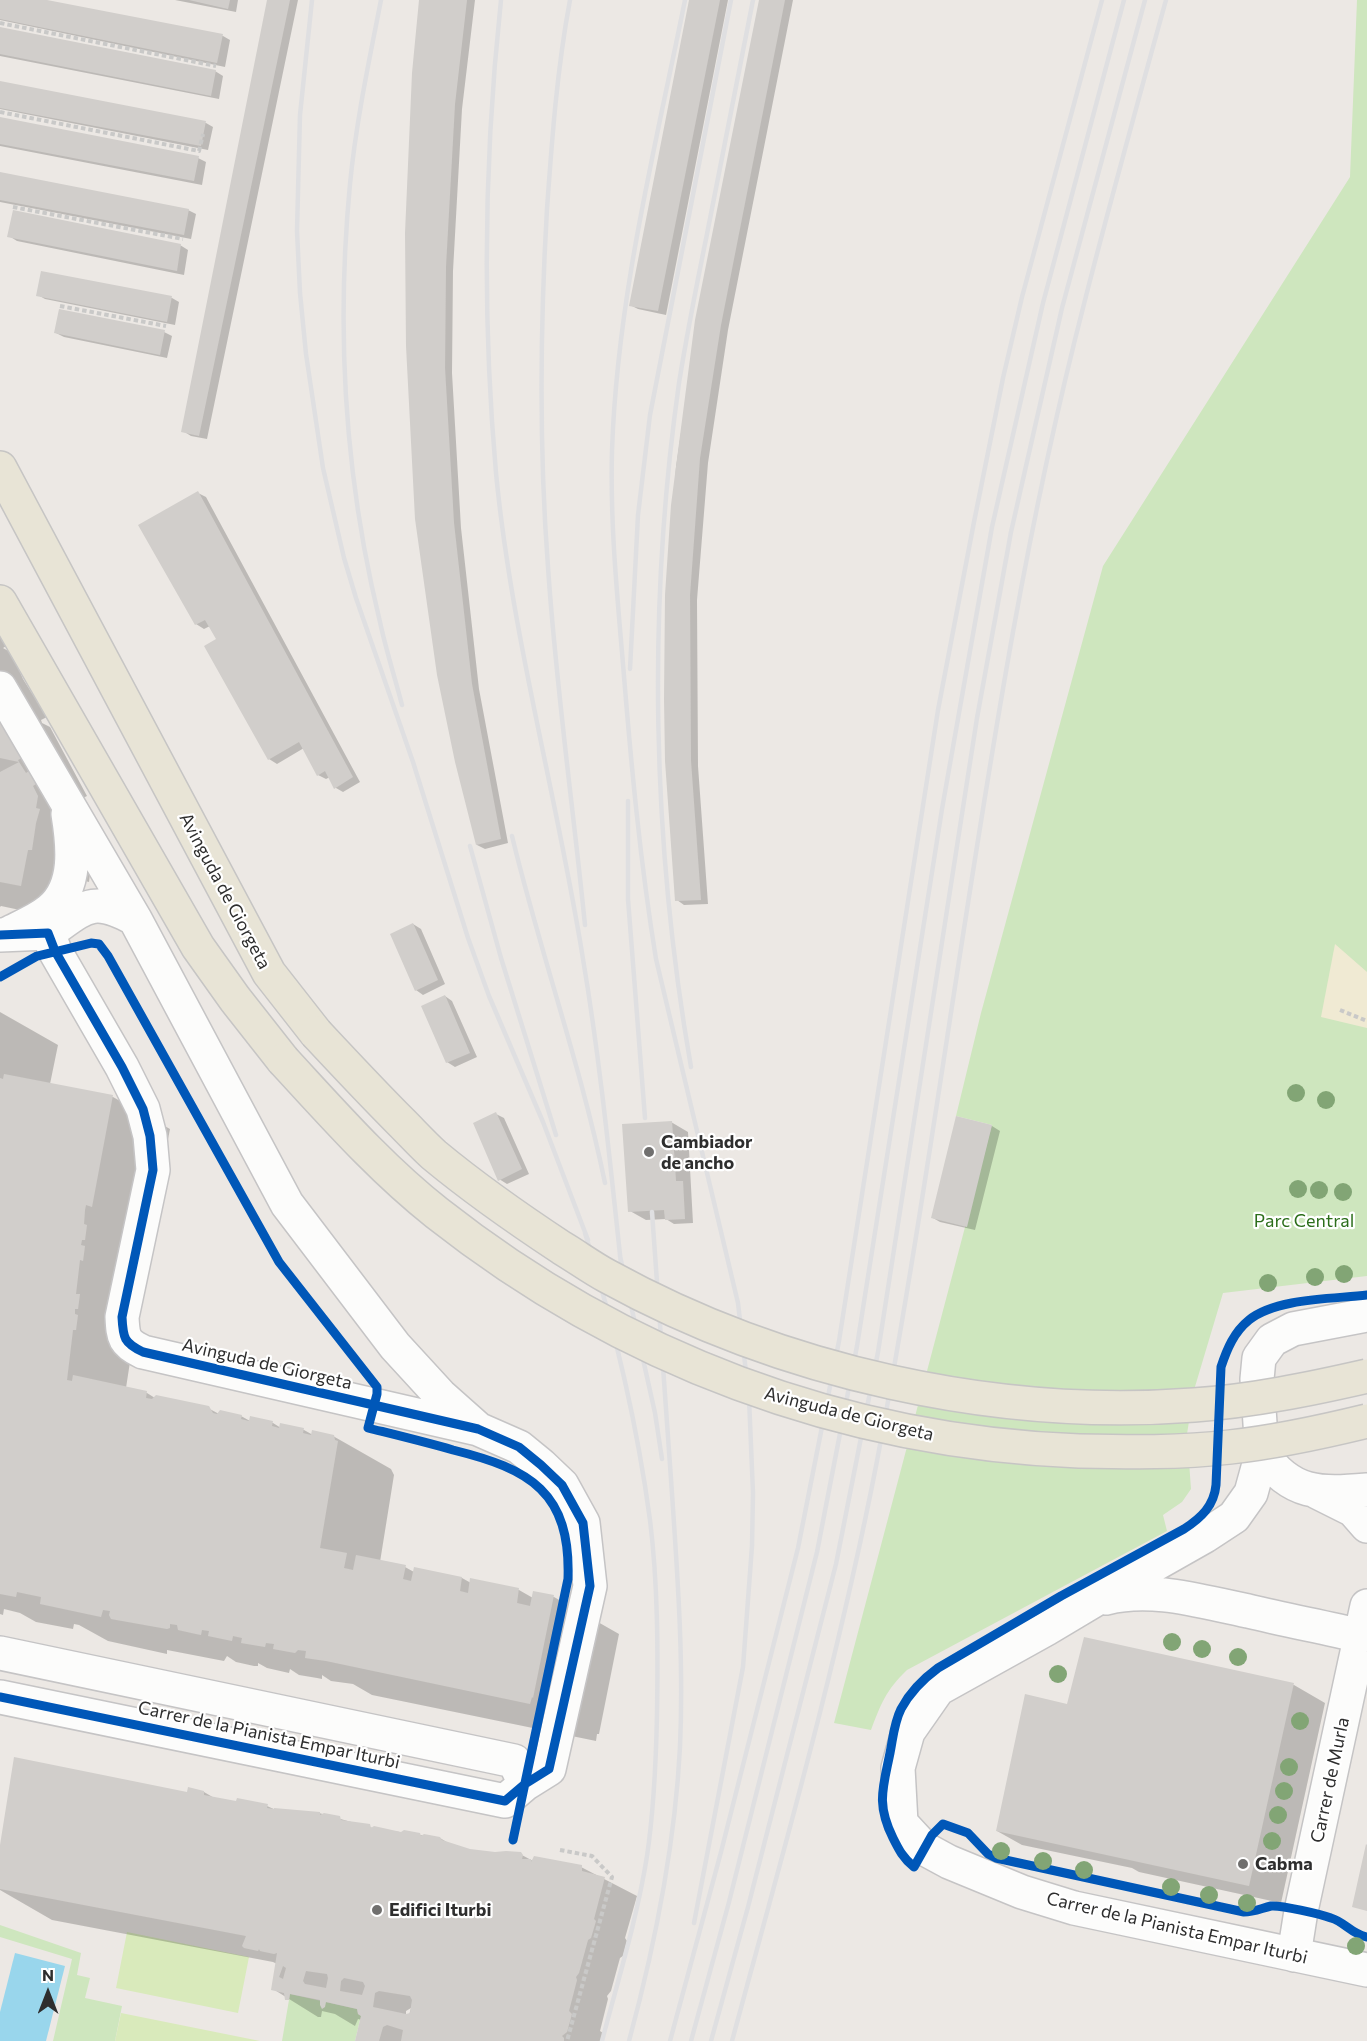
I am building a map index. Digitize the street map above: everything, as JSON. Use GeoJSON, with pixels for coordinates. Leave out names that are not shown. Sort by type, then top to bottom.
{"type":"FeatureCollection","features":[{"type":"Feature","properties":{"kind":"main road","name":"Avinguda de Giorgeta"},"geometry":{"type":"LineString","coordinates":[[0,468],[269,973],[316,1033],[432,1153],[490,1198],[606,1276],[671,1308],[808,1362],[946,1393],[1024,1402],[1112,1408],[1194,1405],[1278,1394],[1367,1376]]}},
{"type":"Feature","properties":{"kind":"main road","name":"Avinguda de Giorgeta"},"geometry":{"type":"LineString","coordinates":[[0,602],[198,947],[283,1060],[358,1141],[406,1186],[493,1255],[561,1299],[625,1335],[689,1365],[739,1384],[810,1408],[949,1440],[1046,1449],[1129,1452],[1230,1447],[1322,1432],[1367,1421]]}},
{"type":"Feature","properties":{"kind":"street","name":"Avinguda de Giorgeta"},"geometry":{"type":"LineString","coordinates":[[0,688],[135,919],[287,1204],[395,1346],[440,1395],[478,1429]]}},
{"type":"Feature","properties":{"kind":"street"},"geometry":{"type":"LineString","coordinates":[[4,934],[33,922],[52,908],[64,891],[72,866],[72,840],[67,803]]}},
{"type":"Feature","properties":{"kind":"street"},"geometry":{"type":"LineString","coordinates":[[4,934],[48,933],[80,910],[101,905],[115,908],[135,919]]}},
{"type":"Feature","properties":{"kind":"street","name":"Avinguda de Giorgeta"},"geometry":{"type":"LineString","coordinates":[[48,933],[55,951],[122,1067],[143,1109],[150,1136],[153,1170],[122,1317],[122,1333],[128,1345],[143,1352],[478,1429],[519,1447],[542,1465],[562,1485],[583,1522],[590,1586],[549,1769],[525,1784]]}},
{"type":"Feature","properties":{"kind":"street"},"geometry":{"type":"LineString","coordinates":[[1088,1603],[1234,1517],[1251,1494],[1262,1453],[1257,1379],[1259,1358],[1272,1340],[1293,1329],[1367,1315]]}},
{"type":"Feature","properties":{"kind":"street","name":"Avinguda de Giorgeta"},"geometry":{"type":"LineString","coordinates":[[383,1408],[398,1400],[407,1387],[406,1370],[395,1346]]}},
{"type":"Feature","properties":{"kind":"street"},"geometry":{"type":"LineString","coordinates":[[1262,1453],[1271,1467],[1285,1480],[1317,1492],[1353,1510],[1367,1526]]}},
{"type":"Feature","properties":{"kind":"street"},"geometry":{"type":"LineString","coordinates":[[1317,1492],[1367,1490]]}},
{"type":"Feature","properties":{"kind":"street"},"geometry":{"type":"LineString","coordinates":[[1088,1603],[1121,1594],[1148,1593],[1364,1621]]}},
{"type":"Feature","properties":{"kind":"street","name":"Carrer de la Pianista Empar Iturbi"},"geometry":{"type":"LineString","coordinates":[[1088,1603],[938,1689],[908,1732],[898,1768],[901,1823],[924,1849],[982,1877],[1022,1892],[1074,1908],[1367,1970]]}},
{"type":"Feature","properties":{"kind":"street","name":"Carrer de Murla"},"geometry":{"type":"LineString","coordinates":[[1294,1954],[1301,1911],[1364,1621]]}},
{"type":"Feature","properties":{"kind":"street","name":"Carrer de la Pianista Empar Iturbi"},"geometry":{"type":"LineString","coordinates":[[9,1699],[506,1801],[525,1784],[514,1761],[13,1656]]}},
{"type":"Feature","properties":{"kind":"street","name":"Carrer de la Pianista Empar Iturbi"},"geometry":{"type":"LineString","coordinates":[[9,1699],[30,1681],[13,1656]]}},
{"type":"Feature","properties":{"kind":"street"},"geometry":{"type":"LineString","coordinates":[[83,1714],[77,1690],[91,1672]]}},
{"type":"Feature","properties":{"kind":"path"},"geometry":{"type":"LineString","coordinates":[[0,22],[216,66]]}},
{"type":"Feature","properties":{"kind":"path"},"geometry":{"type":"LineString","coordinates":[[0,112],[199,151],[203,134]]}},
{"type":"Feature","properties":{"kind":"path"},"geometry":{"type":"LineString","coordinates":[[14,207],[183,239]]}},
{"type":"Feature","properties":{"kind":"path"},"geometry":{"type":"LineString","coordinates":[[60,306],[166,326]]}},
{"type":"Feature","properties":{"kind":"path"},"geometry":{"type":"LineString","coordinates":[[1340,1010],[1367,1021]]}},
{"type":"Feature","properties":{"kind":"path"},"geometry":{"type":"LineString","coordinates":[[560,1850],[592,1856],[612,1877],[567,2041]]}},
{"type":"Feature","properties":{"kind":"green space","name":"Parc Central"},"geometry":{"type":"Polygon","coordinates":[[[1357,0],[1367,0],[1367,1276],[1223,1293],[1194,1390],[1187,1434],[1191,1489],[1182,1502],[1163,1515],[1167,1531],[907,1670],[885,1698],[871,1730],[834,1723],[992,1125],[956,1116],[981,1013],[1103,566],[1350,177],[1357,0]]]}},
{"type":"Feature","properties":{"kind":"green space"},"geometry":{"type":"Polygon","coordinates":[[[0,1925],[81,1953],[77,1975],[90,1978],[85,1998],[122,2006],[115,2041],[53,2041],[72,1959],[0,1937],[0,1925]]]}},
{"type":"Feature","properties":{"kind":"green space"},"geometry":{"type":"Polygon","coordinates":[[[127,1932],[249,1957],[238,2013],[116,1988],[127,1932]]]}},
{"type":"Feature","properties":{"kind":"green space"},"geometry":{"type":"Polygon","coordinates":[[[290,1994],[357,2009],[361,2016],[355,2041],[282,2041],[290,1994]]]}},
{"type":"Feature","properties":{"kind":"green space"},"geometry":{"type":"Polygon","coordinates":[[[121,2013],[260,2041],[115,2041],[121,2013]]]}},
{"type":"Feature","properties":{"kind":"sand"},"geometry":{"type":"Polygon","coordinates":[[[1335,944],[1367,972],[1367,1028],[1321,1017],[1335,944]]]}},
{"type":"Feature","properties":{"kind":"water"},"geometry":{"type":"Polygon","coordinates":[[[15,1953],[65,1966],[46,2041],[0,2041],[0,2012],[15,1953]]]}},
{"type":"Feature","properties":{"kind":"building"},"geometry":{"type":"Polygon","coordinates":[[[0,0],[47,0],[223,34],[217,63],[0,19],[0,0]]]}},
{"type":"Feature","properties":{"kind":"building"},"geometry":{"type":"Polygon","coordinates":[[[189,0],[230,0],[228,9],[189,0]]]}},
{"type":"Feature","properties":{"kind":"building"},"geometry":{"type":"Polygon","coordinates":[[[267,0],[290,0],[199,436],[181,432],[267,0]]]}},
{"type":"Feature","properties":{"kind":"building"},"geometry":{"type":"Polygon","coordinates":[[[419,0],[467,0],[455,104],[446,266],[445,368],[454,523],[472,684],[501,839],[476,845],[455,762],[437,675],[415,519],[406,346],[405,233],[412,73],[419,0]]]}},
{"type":"Feature","properties":{"kind":"building"},"geometry":{"type":"Polygon","coordinates":[[[689,0],[720,0],[658,311],[629,306],[689,0]]]}},
{"type":"Feature","properties":{"kind":"building"},"geometry":{"type":"Polygon","coordinates":[[[759,0],[785,0],[721,325],[700,458],[690,595],[691,761],[701,900],[675,901],[665,761],[664,699],[665,595],[671,505],[695,320],[759,0]]]}},
{"type":"Feature","properties":{"kind":"building"},"geometry":{"type":"Polygon","coordinates":[[[0,27],[216,70],[211,96],[0,54],[0,27]]]}},
{"type":"Feature","properties":{"kind":"building"},"geometry":{"type":"Polygon","coordinates":[[[0,81],[206,121],[201,146],[0,108],[0,81]]]}},
{"type":"Feature","properties":{"kind":"building"},"geometry":{"type":"Polygon","coordinates":[[[0,117],[199,156],[194,181],[0,144],[0,117]]]}},
{"type":"Feature","properties":{"kind":"building"},"geometry":{"type":"Polygon","coordinates":[[[0,172],[189,209],[184,235],[0,200],[0,172]]]}},
{"type":"Feature","properties":{"kind":"building"},"geometry":{"type":"Polygon","coordinates":[[[13,210],[181,244],[177,271],[7,237],[13,210]]]}},
{"type":"Feature","properties":{"kind":"building"},"geometry":{"type":"Polygon","coordinates":[[[41,271],[172,296],[167,322],[36,296],[41,271]]]}},
{"type":"Feature","properties":{"kind":"building"},"geometry":{"type":"Polygon","coordinates":[[[59,309],[165,330],[160,355],[54,333],[59,309]]]}},
{"type":"Feature","properties":{"kind":"building"},"geometry":{"type":"Polygon","coordinates":[[[198,491],[353,777],[334,789],[325,771],[317,776],[299,742],[268,760],[204,646],[216,639],[205,620],[195,625],[138,525],[198,491]]]}},
{"type":"Feature","properties":{"kind":"building"},"geometry":{"type":"Polygon","coordinates":[[[0,717],[22,758],[18,760],[19,762],[0,758],[0,717]]]}},
{"type":"Feature","properties":{"kind":"building"},"geometry":{"type":"Polygon","coordinates":[[[19,762],[26,773],[29,771],[36,784],[33,786],[38,796],[36,808],[40,809],[32,850],[28,850],[21,886],[0,882],[0,772],[19,762]]]}},
{"type":"Feature","properties":{"kind":"building"},"geometry":{"type":"Polygon","coordinates":[[[413,923],[438,980],[415,991],[390,934],[413,923]]]}},
{"type":"Feature","properties":{"kind":"building"},"geometry":{"type":"Polygon","coordinates":[[[445,995],[470,1053],[446,1063],[421,1006],[445,995]]]}},
{"type":"Feature","properties":{"kind":"building"},"geometry":{"type":"Polygon","coordinates":[[[4,1074],[113,1095],[92,1207],[86,1205],[85,1210],[84,1224],[87,1225],[85,1240],[82,1240],[81,1245],[85,1246],[83,1261],[80,1260],[76,1294],[80,1294],[78,1309],[75,1309],[75,1314],[78,1315],[76,1330],[73,1330],[67,1380],[72,1381],[73,1375],[147,1391],[146,1398],[152,1399],[156,1395],[209,1406],[213,1413],[217,1414],[220,1410],[242,1415],[241,1419],[249,1421],[250,1416],[273,1421],[272,1426],[279,1428],[280,1423],[304,1428],[303,1433],[311,1435],[312,1430],[334,1435],[335,1440],[338,1441],[320,1548],[347,1553],[344,1568],[353,1570],[356,1555],[406,1565],[403,1579],[411,1581],[414,1567],[462,1577],[460,1591],[468,1593],[470,1578],[519,1588],[517,1603],[530,1606],[533,1591],[554,1595],[530,1704],[305,1658],[306,1651],[298,1650],[295,1653],[273,1649],[274,1644],[266,1643],[265,1647],[241,1643],[242,1638],[233,1636],[232,1641],[208,1636],[209,1631],[202,1630],[201,1635],[178,1630],[177,1625],[170,1624],[170,1628],[167,1629],[111,1619],[110,1611],[103,1610],[101,1617],[40,1604],[41,1597],[17,1592],[16,1597],[0,1594],[0,1078],[3,1079],[4,1074]]]}},
{"type":"Feature","properties":{"kind":"building"},"geometry":{"type":"Polygon","coordinates":[[[496,1112],[522,1169],[498,1181],[473,1123],[496,1112]]]}},
{"type":"Feature","properties":{"kind":"building"},"geometry":{"type":"Polygon","coordinates":[[[956,1116],[992,1125],[967,1227],[931,1218],[956,1116]]]}},
{"type":"Feature","properties":{"kind":"building","name":"Cambiador de ancho"},"geometry":{"type":"Polygon","coordinates":[[[672,1121],[676,1181],[683,1181],[685,1219],[665,1220],[664,1210],[628,1212],[622,1124],[672,1121]]]}},
{"type":"Feature","properties":{"kind":"building"},"geometry":{"type":"Polygon","coordinates":[[[1084,1637],[1294,1683],[1249,1886],[996,1831],[1025,1694],[1067,1704],[1084,1637]]]}},
{"type":"Feature","properties":{"kind":"building","name":"Edifici Iturbi"},"geometry":{"type":"Polygon","coordinates":[[[14,1757],[187,1792],[188,1787],[204,1791],[204,1795],[268,1804],[267,1808],[340,1816],[341,1820],[370,1824],[371,1828],[374,1826],[401,1832],[404,1830],[420,1833],[421,1836],[424,1834],[440,1837],[442,1840],[470,1849],[521,1852],[522,1859],[531,1859],[531,1862],[534,1856],[582,1865],[582,1871],[605,1877],[594,1919],[596,1921],[576,1977],[569,2011],[572,2014],[567,2032],[562,2036],[564,2041],[401,2041],[403,2030],[387,2025],[383,2027],[379,2041],[355,2041],[361,2016],[357,2009],[326,2002],[322,2009],[320,2000],[290,1994],[289,2000],[285,2000],[284,1993],[271,1990],[277,1953],[244,1948],[242,1946],[246,1936],[0,1889],[0,1845],[14,1757]],[[283,1966],[279,1977],[283,1979],[286,1968],[283,1966]],[[306,1971],[303,1981],[305,1984],[326,1988],[328,1978],[327,1974],[306,1971]],[[344,1978],[341,1981],[340,1991],[362,1995],[365,1986],[363,1982],[344,1978]],[[379,1991],[375,1993],[373,2007],[410,2013],[412,2000],[410,1996],[379,1991]]]}},
{"type":"Feature","properties":{"kind":"building"},"geometry":{"type":"Polygon","coordinates":[[[1367,1845],[1367,1911],[1352,1907],[1367,1845]]]}},
{"type":"Feature","properties":{"kind":"railway"},"geometry":{"type":"LineString","coordinates":[[312,0],[300,115],[297,231],[306,354],[323,468],[356,598],[413,762],[468,938],[489,996],[543,1122],[588,1240]]}},
{"type":"Feature","properties":{"kind":"railway"},"geometry":{"type":"LineString","coordinates":[[381,0],[359,115],[350,184],[346,239],[344,349],[351,459],[359,514],[382,632],[402,705]]}},
{"type":"Feature","properties":{"kind":"railway"},"geometry":{"type":"LineString","coordinates":[[501,0],[491,118],[487,236],[488,355],[496,473],[513,596],[589,997],[621,1264]]}},
{"type":"Feature","properties":{"kind":"railway"},"geometry":{"type":"LineString","coordinates":[[570,0],[558,78],[547,209],[543,298],[542,433],[551,612],[585,925]]}},
{"type":"Feature","properties":{"kind":"railway"},"geometry":{"type":"LineString","coordinates":[[685,0],[629,280],[615,394],[612,504],[614,558],[636,812],[650,922],[656,959],[738,1303],[749,1398],[753,1493],[752,1546],[743,1667],[694,1923]]}},
{"type":"Feature","properties":{"kind":"railway"},"geometry":{"type":"LineString","coordinates":[[630,669],[638,515],[650,415],[731,0]]}},
{"type":"Feature","properties":{"kind":"railway"},"geometry":{"type":"LineString","coordinates":[[691,1067],[668,898],[662,812],[658,726],[658,640],[662,553],[679,383],[753,0]]}},
{"type":"Feature","properties":{"kind":"railway"},"geometry":{"type":"LineString","coordinates":[[670,2041],[721,1852],[798,1548],[839,1341],[938,710],[974,522],[1022,297],[1102,0]]}},
{"type":"Feature","properties":{"kind":"railway"},"geometry":{"type":"LineString","coordinates":[[691,2041],[729,1902],[817,1552],[857,1346],[942,809],[992,527],[1043,303],[1124,0]]}},
{"type":"Feature","properties":{"kind":"railway"},"geometry":{"type":"LineString","coordinates":[[711,2041],[748,1907],[836,1564],[878,1352],[977,718],[1011,532],[1062,308],[1145,0]]}},
{"type":"Feature","properties":{"kind":"railway"},"geometry":{"type":"LineString","coordinates":[[732,2041],[810,1753],[862,1534],[896,1358],[978,839],[1029,550],[1074,345],[1166,0]]}},
{"type":"Feature","properties":{"kind":"railway"},"geometry":{"type":"LineString","coordinates":[[628,801],[628,899],[645,1118]]}},
{"type":"Feature","properties":{"kind":"railway"},"geometry":{"type":"LineString","coordinates":[[512,836],[584,1096],[605,1183]]}},
{"type":"Feature","properties":{"kind":"railway"},"geometry":{"type":"LineString","coordinates":[[470,846],[501,958],[556,1135]]}},
{"type":"Feature","properties":{"kind":"railway"},"geometry":{"type":"LineString","coordinates":[[629,2041],[655,1932],[669,1858],[674,1821],[681,1713],[678,1579],[652,1212]]}},
{"type":"Feature","properties":{"kind":"railway"},"geometry":{"type":"LineString","coordinates":[[585,1233],[615,1339],[638,1447],[650,1520],[657,1618],[656,1750],[649,1838],[633,1926],[602,2041]]}},
{"type":"Feature","properties":{"kind":"railway"},"geometry":{"type":"LineString","coordinates":[[620,1256],[655,1413],[662,1459]]}},
{"type":"Feature","properties":{"kind":"cycle path"},"geometry":{"type":"LineString","coordinates":[[0,935],[48,933],[55,951],[122,1067],[143,1109],[150,1136],[153,1170],[122,1317],[124,1335],[128,1343],[143,1352],[478,1429],[519,1447],[562,1485],[583,1523],[590,1586],[549,1769],[525,1784],[505,1801],[0,1697]]}},
{"type":"Feature","properties":{"kind":"cycle path"},"geometry":{"type":"LineString","coordinates":[[0,977],[37,956],[91,943],[99,944],[108,956],[279,1262],[377,1387],[368,1428],[480,1457],[504,1466],[524,1476],[540,1489],[553,1505],[562,1525],[567,1549],[568,1579],[513,1840]]}},
{"type":"Feature","properties":{"kind":"cycle path"},"geometry":{"type":"LineString","coordinates":[[1367,1295],[1289,1303],[1274,1307],[1249,1320],[1239,1330],[1221,1367],[1216,1485],[1213,1499],[1206,1511],[1184,1529],[1061,1596],[938,1668],[927,1677],[908,1697],[899,1714],[882,1796],[884,1815],[893,1838],[902,1854],[914,1867],[932,1835],[943,1824],[968,1833],[988,1854],[996,1858],[1244,1912],[1271,1906],[1301,1910],[1336,1920],[1367,1937]]}},
{"type":"Feature","properties":{"kind":"place","name":"Cambiador de ancho"},"geometry":{"type":"Point","coordinates":[649,1152]}},
{"type":"Feature","properties":{"kind":"place","name":"Cabma"},"geometry":{"type":"Point","coordinates":[1243,1864]}},
{"type":"Feature","properties":{"kind":"place","name":"Edifici Iturbi"},"geometry":{"type":"Point","coordinates":[377,1910]}}]}
